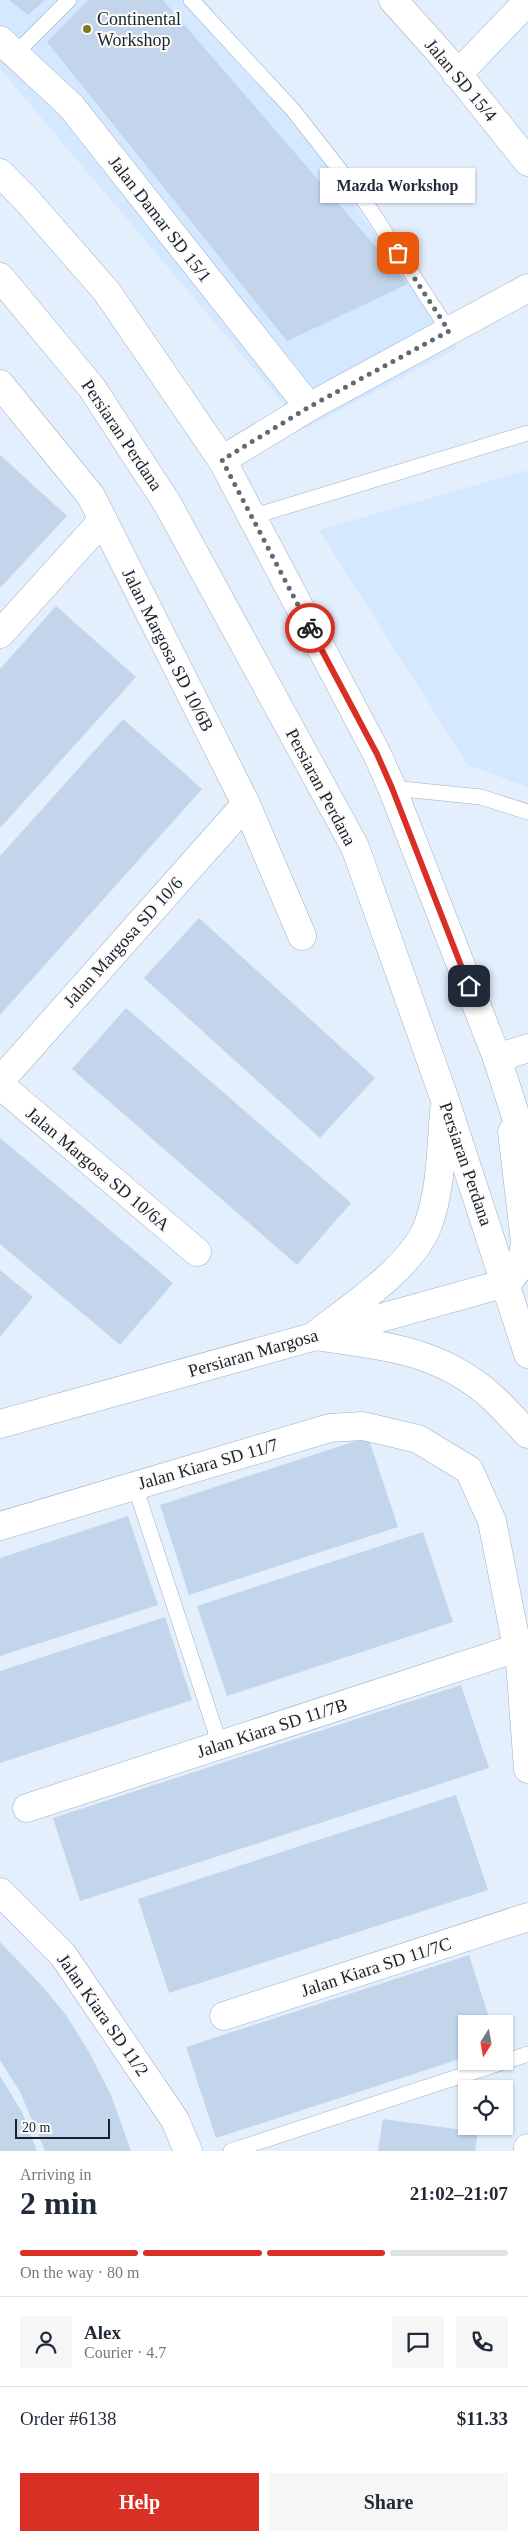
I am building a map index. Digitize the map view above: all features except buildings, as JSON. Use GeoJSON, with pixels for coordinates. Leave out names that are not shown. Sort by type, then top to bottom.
{"type":"FeatureCollection","features":[{"type":"Feature","properties":{"kind":"street","name":"Jalan SD 15/4"},"geometry":{"type":"LineString","coordinates":[[393,0],[528,162]]}},
{"type":"Feature","properties":{"kind":"street"},"geometry":{"type":"LineString","coordinates":[[457,75],[528,1]]}},
{"type":"Feature","properties":{"kind":"street","name":"Jalan Damar SD 15/1"},"geometry":{"type":"LineString","coordinates":[[8,47],[71,106],[309,407]]}},
{"type":"Feature","properties":{"kind":"street"},"geometry":{"type":"LineString","coordinates":[[0,173],[25,198],[107,292],[222,460],[377,754],[392,788],[497,1058],[507,1096],[528,1154]]}},
{"type":"Feature","properties":{"kind":"street","name":"Persiaran Perdana"},"geometry":{"type":"LineString","coordinates":[[0,277],[92,388],[167,503],[355,847],[445,1100],[517,1285],[528,1354]]}},
{"type":"Feature","properties":{"kind":"street"},"geometry":{"type":"LineString","coordinates":[[222,460],[309,407],[528,288]]}},
{"type":"Feature","properties":{"kind":"street","name":"Jalan Margosa SD 10/6B"},"geometry":{"type":"LineString","coordinates":[[0,384],[91,496],[246,804],[302,936]]}},
{"type":"Feature","properties":{"kind":"street"},"geometry":{"type":"LineString","coordinates":[[0,634],[103,520]]}},
{"type":"Feature","properties":{"kind":"street","name":"Jalan Margosa SD 10/6"},"geometry":{"type":"LineString","coordinates":[[0,1081],[246,804]]}},
{"type":"Feature","properties":{"kind":"street"},"geometry":{"type":"LineString","coordinates":[[497,1058],[528,1048]]}},
{"type":"Feature","properties":{"kind":"street","name":"Jalan Margosa SD 10/6A"},"geometry":{"type":"LineString","coordinates":[[0,1086],[197,1252]]}},
{"type":"Feature","properties":{"kind":"street"},"geometry":{"type":"LineString","coordinates":[[507,1096],[524,1242],[523,1260],[517,1274],[517,1285]]}},
{"type":"Feature","properties":{"kind":"street"},"geometry":{"type":"LineString","coordinates":[[314,1336],[405,1262],[428,1226],[438,1182],[445,1100]]}},
{"type":"Feature","properties":{"kind":"street","name":"Persiaran Margosa"},"geometry":{"type":"LineString","coordinates":[[0,1424],[314,1336],[517,1285]]}},
{"type":"Feature","properties":{"kind":"street"},"geometry":{"type":"LineString","coordinates":[[314,1336],[402,1348],[446,1364],[485,1391],[528,1434]]}},
{"type":"Feature","properties":{"kind":"street","name":"Jalan Kiara SD 11/7"},"geometry":{"type":"LineString","coordinates":[[0,1526],[330,1428],[363,1426],[418,1439],[469,1470],[492,1521],[517,1648],[528,1769]]}},
{"type":"Feature","properties":{"kind":"street","name":"Jalan Kiara SD 11/7B"},"geometry":{"type":"LineString","coordinates":[[27,1808],[517,1648]]}},
{"type":"Feature","properties":{"kind":"street","name":"Jalan Kiara SD 11/2"},"geometry":{"type":"LineString","coordinates":[[0,1892],[63,1955],[175,2120],[188,2151]]}},
{"type":"Feature","properties":{"kind":"street","name":"Jalan Kiara SD 11/7C"},"geometry":{"type":"LineString","coordinates":[[224,2016],[528,1918]]}},
{"type":"Feature","properties":{"kind":"lane"},"geometry":{"type":"LineString","coordinates":[[8,47],[69,0]]}},
{"type":"Feature","properties":{"kind":"lane"},"geometry":{"type":"LineString","coordinates":[[191,0],[293,110],[368,206],[449,331]]}},
{"type":"Feature","properties":{"kind":"lane"},"geometry":{"type":"LineString","coordinates":[[251,517],[528,433]]}},
{"type":"Feature","properties":{"kind":"lane"},"geometry":{"type":"LineString","coordinates":[[392,788],[481,797],[528,812]]}},
{"type":"Feature","properties":{"kind":"lane"},"geometry":{"type":"LineString","coordinates":[[135,1486],[220,1744]]}},
{"type":"Feature","properties":{"kind":"lane"},"geometry":{"type":"LineString","coordinates":[[231,2151],[528,2054]]}},
{"type":"Feature","properties":{"kind":"shaded area"},"geometry":{"type":"Polygon","coordinates":[[[0,0],[206,0],[458,348],[305,429],[0,69],[0,0]]]}},
{"type":"Feature","properties":{"kind":"shaded area"},"geometry":{"type":"Polygon","coordinates":[[[528,470],[528,787],[468,765],[319,530],[528,470]]]}},
{"type":"Feature","properties":{"kind":"way so far"},"geometry":{"type":"LineString","coordinates":[[310,628],[222,460],[309,407],[449,331],[398,253]]}},
{"type":"Feature","properties":{"kind":"place","name":"Continental Workshop"},"geometry":{"type":"Point","coordinates":[87,29]}},
{"type":"Feature","properties":{"kind":"place","name":"Mazda Workshop"},"geometry":{"type":"Point","coordinates":[398,253]}},
{"type":"Feature","properties":{"kind":"route"},"geometry":{"type":"LineString","coordinates":[[310,628],[377,754],[469,986]]}}]}
